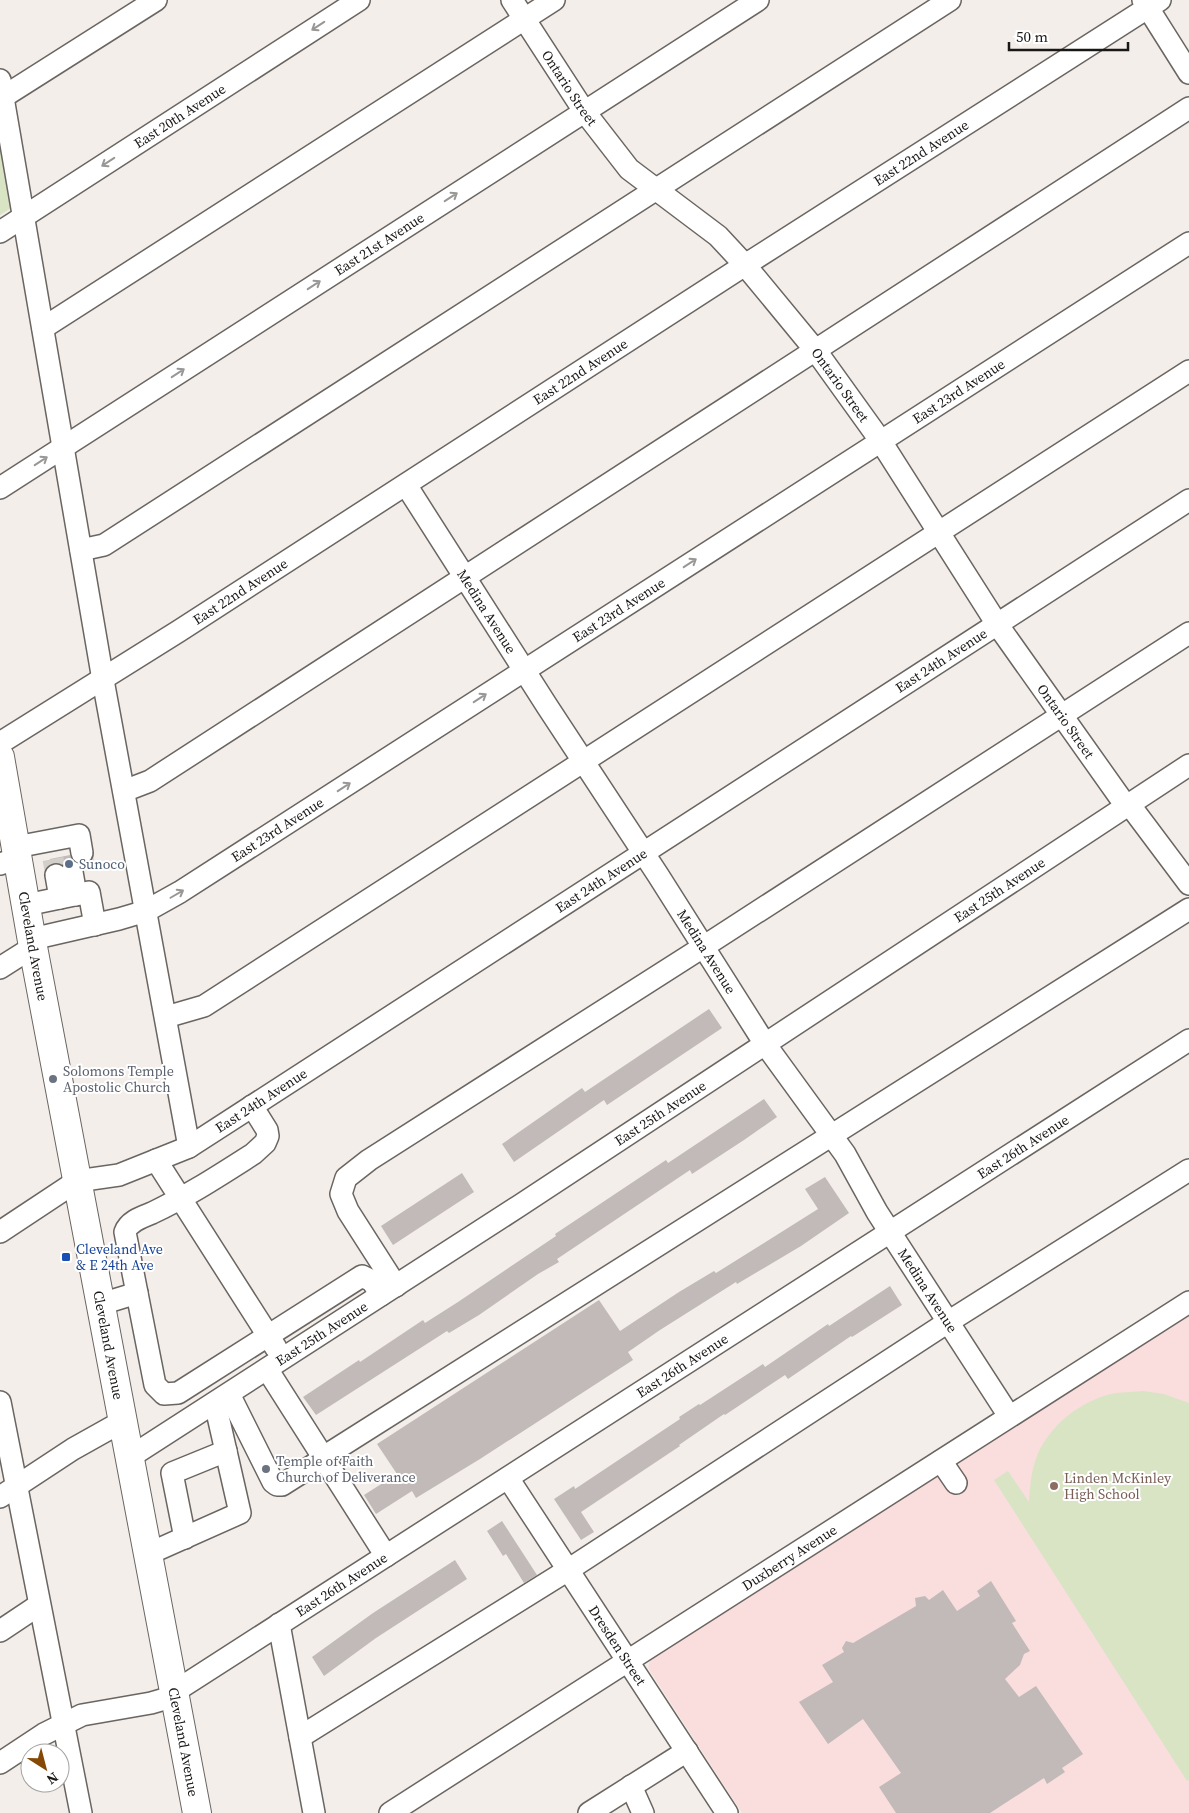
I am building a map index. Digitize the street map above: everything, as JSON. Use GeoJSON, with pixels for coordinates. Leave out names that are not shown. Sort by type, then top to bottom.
{"type":"FeatureCollection","features":[{"type":"Feature","properties":{"kind":"main road","name":"Cleveland Avenue"},"geometry":{"type":"LineString","coordinates":[[0,758],[12,856],[26,905],[197,1813]]}},
{"type":"Feature","properties":{"kind":"street"},"geometry":{"type":"LineString","coordinates":[[156,0],[1,89],[103,680],[189,1146]]}},
{"type":"Feature","properties":{"kind":"street","name":"East 20th Avenue"},"geometry":{"type":"LineString","coordinates":[[0,232],[359,0]]}},
{"type":"Feature","properties":{"kind":"street","name":"Ontario Street"},"geometry":{"type":"LineString","coordinates":[[512,0],[584,111],[629,169],[718,236],[745,265],[816,350],[880,440],[998,624],[1062,716],[1189,884]]}},
{"type":"Feature","properties":{"kind":"street"},"geometry":{"type":"LineString","coordinates":[[43,328],[554,0]]}},
{"type":"Feature","properties":{"kind":"street","name":"East 21st Avenue"},"geometry":{"type":"LineString","coordinates":[[0,488],[758,0]]}},
{"type":"Feature","properties":{"kind":"street"},"geometry":{"type":"LineString","coordinates":[[81,550],[104,545],[658,190],[950,0]]}},
{"type":"Feature","properties":{"kind":"street"},"geometry":{"type":"LineString","coordinates":[[1150,3],[1189,73]]}},
{"type":"Feature","properties":{"kind":"street","name":"East 22nd Avenue"},"geometry":{"type":"LineString","coordinates":[[0,743],[103,680],[1150,3]]}},
{"type":"Feature","properties":{"kind":"street"},"geometry":{"type":"LineString","coordinates":[[124,791],[150,781],[464,575],[1189,108]]}},
{"type":"Feature","properties":{"kind":"street","name":"East 23rd Avenue"},"geometry":{"type":"LineString","coordinates":[[0,968],[32,943],[146,911],[188,887],[880,440],[1189,243]]}},
{"type":"Feature","properties":{"kind":"street"},"geometry":{"type":"LineString","coordinates":[[166,1017],[204,1006],[1189,371]]}},
{"type":"Feature","properties":{"kind":"street","name":"Medina Avenue"},"geometry":{"type":"LineString","coordinates":[[406,485],[765,1044],[845,1154],[890,1232],[1009,1416]]}},
{"type":"Feature","properties":{"kind":"street","name":"East 24th Avenue"},"geometry":{"type":"LineString","coordinates":[[0,1232],[78,1181],[119,1175],[189,1146],[1189,500]]}},
{"type":"Feature","properties":{"kind":"street"},"geometry":{"type":"LineString","coordinates":[[389,1290],[341,1194],[346,1178],[369,1160],[703,948],[1189,633]]}},
{"type":"Feature","properties":{"kind":"street","name":"East 25th Avenue"},"geometry":{"type":"LineString","coordinates":[[130,1457],[389,1290],[1189,765]]}},
{"type":"Feature","properties":{"kind":"street"},"geometry":{"type":"LineString","coordinates":[[12,856],[66,858]]}},
{"type":"Feature","properties":{"kind":"street"},"geometry":{"type":"LineString","coordinates":[[66,858],[75,895],[95,924]]}},
{"type":"Feature","properties":{"kind":"street"},"geometry":{"type":"LineString","coordinates":[[66,858],[75,895]]}},
{"type":"Feature","properties":{"kind":"street"},"geometry":{"type":"LineString","coordinates":[[26,905],[75,895]]}},
{"type":"Feature","properties":{"kind":"street"},"geometry":{"type":"LineString","coordinates":[[222,1398],[273,1482],[277,1485],[282,1484],[1189,909]]}},
{"type":"Feature","properties":{"kind":"street","name":"East 26th Avenue"},"geometry":{"type":"LineString","coordinates":[[0,1763],[44,1734],[82,1715],[151,1703],[175,1694],[280,1624],[1189,1040]]}},
{"type":"Feature","properties":{"kind":"street"},"geometry":{"type":"LineString","coordinates":[[252,1106],[267,1130],[268,1136],[265,1143],[253,1154],[180,1200],[133,1222],[124,1232],[155,1385],[164,1394],[178,1393],[362,1276],[389,1290]]}},
{"type":"Feature","properties":{"kind":"street"},"geometry":{"type":"LineString","coordinates":[[156,1160],[268,1336],[275,1364],[323,1459],[386,1556]]}},
{"type":"Feature","properties":{"kind":"street"},"geometry":{"type":"LineString","coordinates":[[300,1737],[568,1570],[948,1322],[1189,1170]]}},
{"type":"Feature","properties":{"kind":"street"},"geometry":{"type":"LineString","coordinates":[[101,1304],[137,1293]]}},
{"type":"Feature","properties":{"kind":"street","name":"Duxberry Avenue"},"geometry":{"type":"LineString","coordinates":[[390,1813],[1189,1302]]}},
{"type":"Feature","properties":{"kind":"street"},"geometry":{"type":"LineString","coordinates":[[148,1554],[240,1514],[226,1452],[222,1398]]}},
{"type":"Feature","properties":{"kind":"street"},"geometry":{"type":"LineString","coordinates":[[0,1402],[8,1492],[40,1605],[81,1813]]}},
{"type":"Feature","properties":{"kind":"street"},"geometry":{"type":"LineString","coordinates":[[8,1492],[73,1449],[123,1421]]}},
{"type":"Feature","properties":{"kind":"street"},"geometry":{"type":"LineString","coordinates":[[185,1538],[172,1473],[226,1452]]}},
{"type":"Feature","properties":{"kind":"street"},"geometry":{"type":"LineString","coordinates":[[941,1460],[956,1483]]}},
{"type":"Feature","properties":{"kind":"street","name":"Dresden Street"},"geometry":{"type":"LineString","coordinates":[[508,1478],[727,1813]]}},
{"type":"Feature","properties":{"kind":"street"},"geometry":{"type":"LineString","coordinates":[[0,1631],[40,1605]]}},
{"type":"Feature","properties":{"kind":"street"},"geometry":{"type":"LineString","coordinates":[[280,1624],[314,1813]]}},
{"type":"Feature","properties":{"kind":"street"},"geometry":{"type":"LineString","coordinates":[[589,1813],[687,1751]]}},
{"type":"Feature","properties":{"kind":"street"},"geometry":{"type":"LineString","coordinates":[[631,1786],[643,1813]]}},
{"type":"Feature","properties":{"kind":"shaded area","name":"Linden McKinley High School"},"geometry":{"type":"Polygon","coordinates":[[[1189,1314],[1189,1813],[742,1813],[648,1668],[650,1659],[1189,1314]]]}},
{"type":"Feature","properties":{"kind":"green space"},"geometry":{"type":"Polygon","coordinates":[[[0,106],[16,205],[0,215],[0,106]]]}},
{"type":"Feature","properties":{"kind":"green space"},"geometry":{"type":"Polygon","coordinates":[[[1143,1391],[1164,1394],[1189,1403],[1189,1780],[1187,1781],[994,1480],[1008,1471],[1029,1502],[1030,1484],[1037,1456],[1043,1444],[1059,1424],[1080,1407],[1104,1396],[1143,1391]]]}},
{"type":"Feature","properties":{"kind":"building"},"geometry":{"type":"Polygon","coordinates":[[[70,855],[72,860],[64,862],[62,865],[51,864],[50,859],[70,855]]]}},
{"type":"Feature","properties":{"kind":"building"},"geometry":{"type":"Polygon","coordinates":[[[709,1009],[722,1028],[607,1105],[604,1100],[514,1162],[502,1144],[582,1088],[585,1092],[709,1009]]]}},
{"type":"Feature","properties":{"kind":"building"},"geometry":{"type":"Polygon","coordinates":[[[764,1099],[777,1117],[692,1174],[690,1170],[557,1259],[559,1262],[538,1274],[479,1315],[449,1333],[447,1331],[316,1415],[303,1397],[423,1320],[425,1323],[458,1302],[666,1160],[668,1163],[764,1099]]]}},
{"type":"Feature","properties":{"kind":"building"},"geometry":{"type":"Polygon","coordinates":[[[462,1173],[474,1192],[393,1245],[381,1226],[462,1173]]]}},
{"type":"Feature","properties":{"kind":"building"},"geometry":{"type":"Polygon","coordinates":[[[825,1177],[849,1213],[801,1246],[737,1284],[736,1282],[660,1330],[628,1352],[633,1360],[480,1459],[416,1498],[412,1491],[376,1514],[364,1495],[397,1474],[377,1444],[599,1300],[620,1331],[679,1292],[714,1271],[716,1273],[818,1209],[805,1189],[825,1177]]]}},
{"type":"Feature","properties":{"kind":"building"},"geometry":{"type":"Polygon","coordinates":[[[890,1286],[902,1305],[851,1336],[788,1379],[785,1375],[724,1414],[680,1446],[581,1512],[594,1532],[581,1540],[554,1499],[574,1486],[575,1489],[680,1419],[679,1417],[699,1404],[763,1364],[765,1367],[828,1324],[829,1326],[890,1286]]]}},
{"type":"Feature","properties":{"kind":"building"},"geometry":{"type":"Polygon","coordinates":[[[502,1521],[537,1575],[524,1583],[506,1554],[503,1556],[487,1531],[502,1521]]]}},
{"type":"Feature","properties":{"kind":"building"},"geometry":{"type":"Polygon","coordinates":[[[455,1560],[467,1579],[376,1638],[324,1676],[312,1657],[373,1613],[455,1560]]]}},
{"type":"Feature","properties":{"kind":"building"},"geometry":{"type":"Polygon","coordinates":[[[991,1581],[1016,1621],[1012,1623],[1030,1651],[1024,1654],[1020,1665],[1005,1679],[1019,1697],[1036,1686],[1083,1754],[1062,1768],[1065,1772],[1047,1784],[1044,1778],[990,1813],[896,1813],[879,1787],[901,1773],[863,1719],[828,1744],[799,1702],[833,1682],[822,1665],[844,1652],[842,1648],[846,1641],[853,1643],[916,1606],[915,1598],[925,1596],[929,1600],[943,1590],[957,1611],[980,1596],[977,1591],[991,1581]]]}},
{"type":"Feature","properties":{"kind":"tunnel"},"geometry":{"type":"LineString","coordinates":[[82,853],[85,870]]}},
{"type":"Feature","properties":{"kind":"tunnel"},"geometry":{"type":"LineString","coordinates":[[53,859],[56,875]]}},
{"type":"Feature","properties":{"kind":"place","name":"Sunoco"},"geometry":{"type":"Point","coordinates":[69,864]}},
{"type":"Feature","properties":{"kind":"place","name":"Solomons Temple Apostolic Church"},"geometry":{"type":"Point","coordinates":[53,1079]}},
{"type":"Feature","properties":{"kind":"place","name":"Cleveland Ave & E 24th Ave"},"geometry":{"type":"Point","coordinates":[66,1257]}},
{"type":"Feature","properties":{"kind":"place","name":"Temple of Faith Church of Deliverance"},"geometry":{"type":"Point","coordinates":[266,1469]}},
{"type":"Feature","properties":{"kind":"place","name":"Linden McKinley High School"},"geometry":{"type":"Point","coordinates":[1054,1486]}}]}
